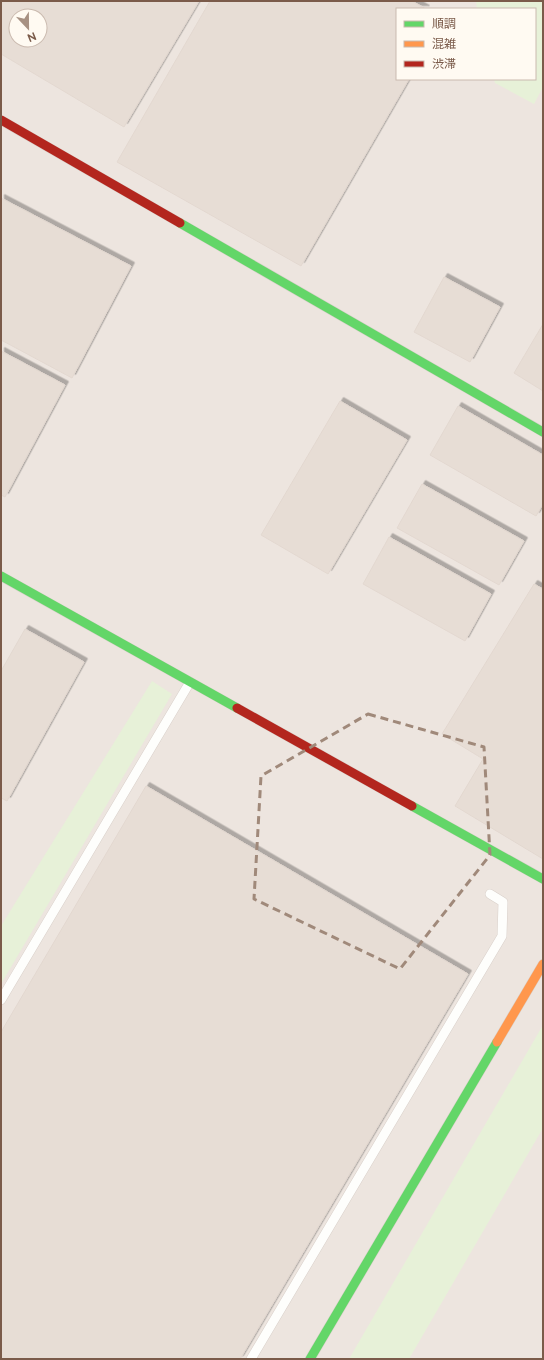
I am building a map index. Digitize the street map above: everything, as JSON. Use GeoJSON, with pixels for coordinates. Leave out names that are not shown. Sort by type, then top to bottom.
{"type":"FeatureCollection","features":[{"type":"Feature","properties":{"kind":"street"},"geometry":{"type":"LineString","coordinates":[[1,120],[543,432]]}},
{"type":"Feature","properties":{"kind":"street"},"geometry":{"type":"LineString","coordinates":[[1,576],[543,879]]}},
{"type":"Feature","properties":{"kind":"street"},"geometry":{"type":"LineString","coordinates":[[310,1359],[543,964]]}},
{"type":"Feature","properties":{"kind":"lane"},"geometry":{"type":"LineString","coordinates":[[1,1000],[190,682]]}},
{"type":"Feature","properties":{"kind":"lane"},"geometry":{"type":"LineString","coordinates":[[251,1359],[502,936],[503,902],[490,894]]}},
{"type":"Feature","properties":{"kind":"highlighted area"},"geometry":{"type":"Polygon","coordinates":[[[368,714],[484,747],[490,855],[400,969],[254,899],[261,776],[368,714]]]}},
{"type":"Feature","properties":{"kind":"shaded area"},"geometry":{"type":"Polygon","coordinates":[[[1,1],[543,1],[543,1359],[1,1359],[1,1]]]}},
{"type":"Feature","properties":{"kind":"green space"},"geometry":{"type":"Polygon","coordinates":[[[476,1],[543,2],[543,87],[534,104],[495,83],[494,80],[536,80],[536,8],[477,8],[476,1]]]}},
{"type":"Feature","properties":{"kind":"green space"},"geometry":{"type":"Polygon","coordinates":[[[152,681],[172,694],[1,984],[1,926],[152,681]]]}},
{"type":"Feature","properties":{"kind":"green space"},"geometry":{"type":"Polygon","coordinates":[[[543,1025],[543,1128],[409,1359],[349,1359],[543,1025]]]}},
{"type":"Feature","properties":{"kind":"building"},"geometry":{"type":"Polygon","coordinates":[[[1,1],[199,1],[124,127],[1,54],[1,1]]]}},
{"type":"Feature","properties":{"kind":"building"},"geometry":{"type":"Polygon","coordinates":[[[210,1],[412,1],[424,8],[396,8],[396,80],[408,80],[301,266],[117,162],[210,1]]]}},
{"type":"Feature","properties":{"kind":"building"},"geometry":{"type":"Polygon","coordinates":[[[1,198],[131,266],[72,378],[1,340],[1,198]]]}},
{"type":"Feature","properties":{"kind":"building"},"geometry":{"type":"Polygon","coordinates":[[[444,277],[500,307],[470,362],[414,332],[444,277]]]}},
{"type":"Feature","properties":{"kind":"building"},"geometry":{"type":"Polygon","coordinates":[[[543,324],[543,391],[514,373],[543,324]]]}},
{"type":"Feature","properties":{"kind":"building"},"geometry":{"type":"Polygon","coordinates":[[[1,351],[65,385],[5,497],[1,495],[1,351]]]}},
{"type":"Feature","properties":{"kind":"building"},"geometry":{"type":"Polygon","coordinates":[[[340,401],[407,440],[328,574],[261,535],[340,401]]]}},
{"type":"Feature","properties":{"kind":"building"},"geometry":{"type":"Polygon","coordinates":[[[458,406],[543,455],[543,504],[536,516],[430,455],[458,406]]]}},
{"type":"Feature","properties":{"kind":"building"},"geometry":{"type":"Polygon","coordinates":[[[422,484],[524,541],[499,585],[397,528],[422,484]]]}},
{"type":"Feature","properties":{"kind":"building"},"geometry":{"type":"Polygon","coordinates":[[[389,537],[491,594],[465,641],[363,584],[389,537]]]}},
{"type":"Feature","properties":{"kind":"building"},"geometry":{"type":"Polygon","coordinates":[[[534,584],[543,589],[543,859],[455,806],[483,759],[442,734],[534,584]]]}},
{"type":"Feature","properties":{"kind":"building"},"geometry":{"type":"Polygon","coordinates":[[[25,629],[84,662],[7,801],[1,798],[1,671],[25,629]]]}},
{"type":"Feature","properties":{"kind":"building"},"geometry":{"type":"Polygon","coordinates":[[[146,786],[468,974],[240,1359],[1,1359],[1,1032],[146,786]]]}},
{"type":"Feature","properties":{"kind":"traffic: fast"},"geometry":{"type":"LineString","coordinates":[[180,223],[543,432]]}},
{"type":"Feature","properties":{"kind":"traffic: fast"},"geometry":{"type":"LineString","coordinates":[[1,576],[237,708]]}},
{"type":"Feature","properties":{"kind":"traffic: fast"},"geometry":{"type":"LineString","coordinates":[[412,806],[543,879]]}},
{"type":"Feature","properties":{"kind":"traffic: fast"},"geometry":{"type":"LineString","coordinates":[[310,1359],[497,1042]]}},
{"type":"Feature","properties":{"kind":"traffic: slow"},"geometry":{"type":"LineString","coordinates":[[497,1042],[543,964]]}},
{"type":"Feature","properties":{"kind":"traffic: jam"},"geometry":{"type":"LineString","coordinates":[[1,120],[180,223]]}},
{"type":"Feature","properties":{"kind":"traffic: jam"},"geometry":{"type":"LineString","coordinates":[[237,708],[412,806]]}}]}
